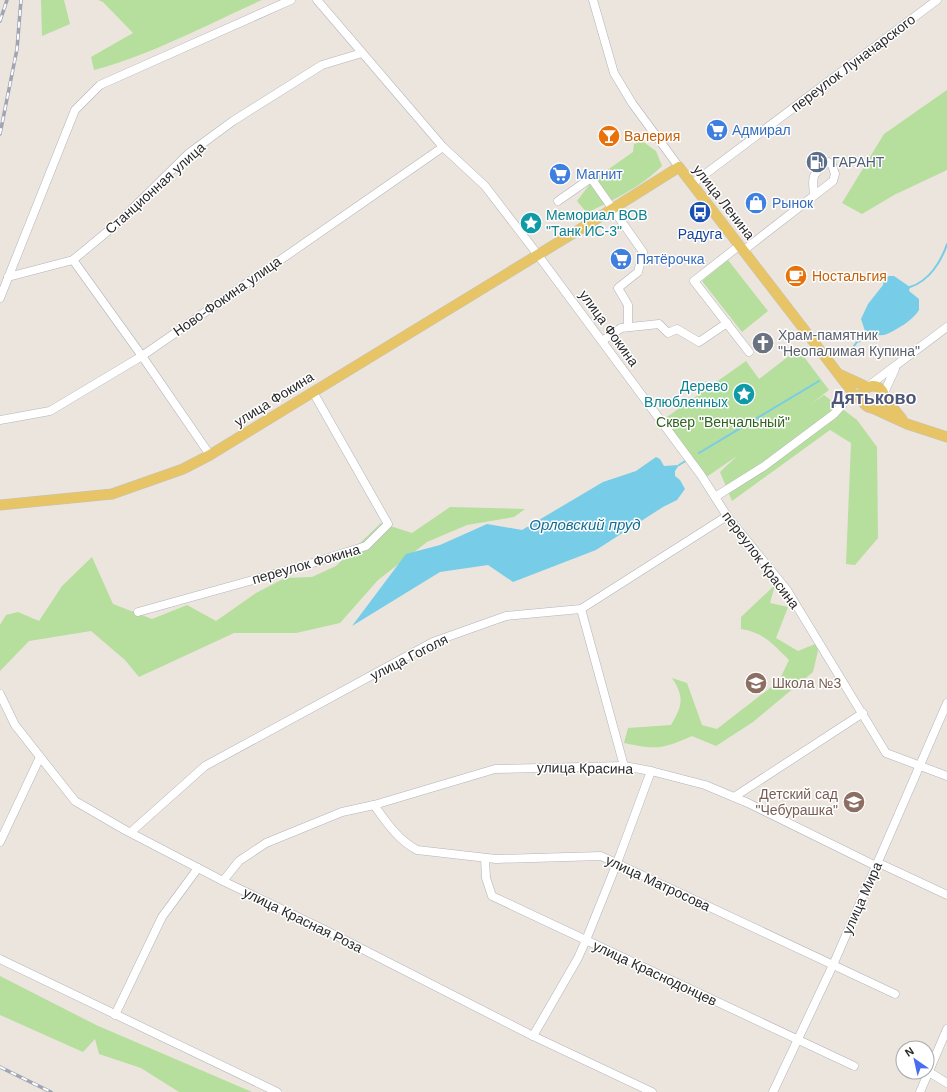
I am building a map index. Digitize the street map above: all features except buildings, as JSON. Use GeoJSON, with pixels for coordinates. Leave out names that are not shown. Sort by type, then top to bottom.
{"type":"FeatureCollection","features":[{"type":"Feature","properties":{"kind":"main road","name":"улица Ленина"},"geometry":{"type":"LineString","coordinates":[[679,167],[839,374],[852,393],[867,405],[907,424],[947,437]]}},
{"type":"Feature","properties":{"kind":"main road","name":"улица Фокина"},"geometry":{"type":"LineString","coordinates":[[0,505],[112,494],[183,469],[210,455],[614,209],[679,167]]}},
{"type":"Feature","properties":{"kind":"main road"},"geometry":{"type":"LineString","coordinates":[[839,374],[867,387],[877,386],[896,413],[907,424]]}},
{"type":"Feature","properties":{"kind":"main road"},"geometry":{"type":"LineString","coordinates":[[867,387],[863,393],[867,405],[880,406],[884,395]]}},
{"type":"Feature","properties":{"kind":"street"},"geometry":{"type":"LineString","coordinates":[[0,298],[75,110],[100,85],[291,0]]}},
{"type":"Feature","properties":{"kind":"street"},"geometry":{"type":"LineString","coordinates":[[317,0],[443,147],[485,186],[538,255]]}},
{"type":"Feature","properties":{"kind":"street","name":"улица Ленина"},"geometry":{"type":"LineString","coordinates":[[593,0],[614,73],[632,103],[679,167]]}},
{"type":"Feature","properties":{"kind":"street","name":"переулок Луначарского"},"geometry":{"type":"LineString","coordinates":[[692,184],[937,0]]}},
{"type":"Feature","properties":{"kind":"street","name":"Станционная улица"},"geometry":{"type":"LineString","coordinates":[[8,277],[74,260],[120,221],[188,154],[233,121],[322,65],[362,53]]}},
{"type":"Feature","properties":{"kind":"street","name":"Ново-Фокина улица"},"geometry":{"type":"LineString","coordinates":[[0,420],[50,411],[142,356],[443,147]]}},
{"type":"Feature","properties":{"kind":"street"},"geometry":{"type":"LineString","coordinates":[[558,201],[591,178],[643,252],[638,272],[618,288],[628,305],[628,327]]}},
{"type":"Feature","properties":{"kind":"street"},"geometry":{"type":"LineString","coordinates":[[749,352],[694,281],[791,215],[814,195]]}},
{"type":"Feature","properties":{"kind":"street","name":"улица Фокина"},"geometry":{"type":"LineString","coordinates":[[538,255],[701,475]]}},
{"type":"Feature","properties":{"kind":"street"},"geometry":{"type":"LineString","coordinates":[[74,260],[210,455]]}},
{"type":"Feature","properties":{"kind":"street"},"geometry":{"type":"LineString","coordinates":[[602,341],[620,328],[659,324],[668,333],[677,329],[699,342],[727,323]]}},
{"type":"Feature","properties":{"kind":"street"},"geometry":{"type":"LineString","coordinates":[[867,387],[897,367],[947,327]]}},
{"type":"Feature","properties":{"kind":"street"},"geometry":{"type":"LineString","coordinates":[[884,395],[897,367]]}},
{"type":"Feature","properties":{"kind":"street","name":"переулок Фокина"},"geometry":{"type":"LineString","coordinates":[[138,612],[303,566],[366,546],[388,524],[313,392]]}},
{"type":"Feature","properties":{"kind":"street"},"geometry":{"type":"LineString","coordinates":[[715,497],[763,467],[834,414],[852,393]]}},
{"type":"Feature","properties":{"kind":"street","name":"переулок Красина"},"geometry":{"type":"LineString","coordinates":[[701,475],[727,516],[787,590],[886,753],[947,776]]}},
{"type":"Feature","properties":{"kind":"street","name":"улица Гоголя"},"geometry":{"type":"LineString","coordinates":[[131,832],[205,766],[433,642],[506,616],[581,609],[727,516]]}},
{"type":"Feature","properties":{"kind":"street"},"geometry":{"type":"LineString","coordinates":[[581,609],[624,766]]}},
{"type":"Feature","properties":{"kind":"street","name":"улица Красная Роза"},"geometry":{"type":"LineString","coordinates":[[0,694],[15,725],[75,801],[125,830],[223,881],[323,929],[533,1036],[652,1092]]}},
{"type":"Feature","properties":{"kind":"street","name":"улица Мира"},"geometry":{"type":"LineString","coordinates":[[773,1092],[833,965],[921,766],[947,703]]}},
{"type":"Feature","properties":{"kind":"street"},"geometry":{"type":"LineString","coordinates":[[734,797],[863,713]]}},
{"type":"Feature","properties":{"kind":"street"},"geometry":{"type":"LineString","coordinates":[[0,842],[40,757]]}},
{"type":"Feature","properties":{"kind":"street","name":"улица Красина"},"geometry":{"type":"LineString","coordinates":[[223,881],[239,861],[266,844],[342,812],[374,805],[495,769],[624,766],[651,771],[705,785],[734,797],[876,866],[883,865],[947,895]]}},
{"type":"Feature","properties":{"kind":"street"},"geometry":{"type":"LineString","coordinates":[[533,1036],[578,958],[617,863],[651,771]]}},
{"type":"Feature","properties":{"kind":"street","name":"улица Матросова"},"geometry":{"type":"LineString","coordinates":[[374,805],[390,827],[406,844],[417,850],[485,858],[601,856],[895,994]]}},
{"type":"Feature","properties":{"kind":"street","name":"улица Краснодонцев"},"geometry":{"type":"LineString","coordinates":[[485,858],[486,878],[492,896],[797,1041],[854,1066]]}},
{"type":"Feature","properties":{"kind":"street"},"geometry":{"type":"LineString","coordinates":[[116,1015],[162,917],[198,868]]}},
{"type":"Feature","properties":{"kind":"street"},"geometry":{"type":"LineString","coordinates":[[0,959],[277,1092]]}},
{"type":"Feature","properties":{"kind":"street"},"geometry":{"type":"LineString","coordinates":[[935,1058],[947,1029]]}},
{"type":"Feature","properties":{"kind":"street"},"geometry":{"type":"LineString","coordinates":[[935,1076],[947,1083]]}},
{"type":"Feature","properties":{"kind":"street"},"geometry":{"type":"LineString","coordinates":[[920,1092],[925,1080]]}},
{"type":"Feature","properties":{"kind":"green space"},"geometry":{"type":"Polygon","coordinates":[[[41,0],[64,0],[70,24],[42,36],[41,0]]]}},
{"type":"Feature","properties":{"kind":"green space"},"geometry":{"type":"Polygon","coordinates":[[[98,0],[262,0],[158,48],[94,70],[91,57],[133,33],[103,2],[98,0]]]}},
{"type":"Feature","properties":{"kind":"green space"},"geometry":{"type":"Polygon","coordinates":[[[947,90],[947,170],[894,195],[862,214],[842,203],[884,134],[947,90]]]}},
{"type":"Feature","properties":{"kind":"green space"},"geometry":{"type":"Polygon","coordinates":[[[642,141],[656,151],[662,166],[636,187],[587,213],[577,201],[593,180],[633,152],[634,144],[642,141]]]}},
{"type":"Feature","properties":{"kind":"green space"},"geometry":{"type":"Polygon","coordinates":[[[728,260],[768,311],[742,332],[702,281],[728,260]]]}},
{"type":"Feature","properties":{"kind":"green space","name":"Сквер \"Венчальный\""},"geometry":{"type":"Polygon","coordinates":[[[798,349],[829,390],[811,404],[824,395],[857,420],[877,447],[878,538],[855,565],[846,564],[851,443],[830,430],[732,501],[720,472],[737,456],[705,478],[664,419],[746,361],[759,379],[798,349]]]}},
{"type":"Feature","properties":{"kind":"green space"},"geometry":{"type":"Polygon","coordinates":[[[450,507],[525,509],[514,517],[467,525],[427,542],[378,580],[340,623],[296,633],[234,633],[139,677],[125,660],[91,631],[29,641],[0,671],[0,625],[6,615],[18,612],[39,621],[62,586],[92,557],[113,604],[152,619],[187,605],[216,621],[256,593],[285,578],[312,577],[336,566],[381,523],[412,533],[450,507]]]}},
{"type":"Feature","properties":{"kind":"green space"},"geometry":{"type":"Polygon","coordinates":[[[775,585],[770,603],[788,607],[776,638],[798,651],[820,642],[813,672],[753,722],[716,746],[692,736],[674,744],[659,747],[644,747],[624,743],[628,728],[671,725],[680,707],[679,691],[672,678],[687,683],[702,725],[717,729],[779,681],[789,660],[773,644],[762,636],[741,629],[741,617],[775,585]]]}},
{"type":"Feature","properties":{"kind":"green space"},"geometry":{"type":"Polygon","coordinates":[[[0,976],[96,1025],[252,1092],[179,1092],[141,1068],[99,1054],[95,1039],[83,1052],[0,1015],[0,976]]]}},
{"type":"Feature","properties":{"kind":"water"},"geometry":{"type":"Polygon","coordinates":[[[894,276],[910,287],[909,291],[919,299],[919,310],[909,321],[891,332],[882,335],[873,334],[865,331],[861,319],[868,304],[883,285],[884,278],[894,276]]]}},
{"type":"Feature","properties":{"kind":"water","name":"Орловский пруд"},"geometry":{"type":"Polygon","coordinates":[[[656,457],[660,459],[664,466],[679,465],[675,471],[675,476],[680,480],[685,489],[677,500],[663,507],[596,550],[513,582],[488,565],[440,572],[352,626],[406,554],[440,545],[487,524],[522,530],[603,482],[636,471],[656,457]]]}},
{"type":"Feature","properties":{"kind":"waterway"},"geometry":{"type":"LineString","coordinates":[[910,287],[928,276],[938,264],[947,244]]}},
{"type":"Feature","properties":{"kind":"waterway"},"geometry":{"type":"LineString","coordinates":[[854,346],[857,342],[874,335]]}},
{"type":"Feature","properties":{"kind":"waterway"},"geometry":{"type":"LineString","coordinates":[[699,453],[819,381]]}},
{"type":"Feature","properties":{"kind":"waterway"},"geometry":{"type":"LineString","coordinates":[[679,465],[687,460]]}},
{"type":"Feature","properties":{"kind":"railway"},"geometry":{"type":"LineString","coordinates":[[0,21],[7,0]]}},
{"type":"Feature","properties":{"kind":"railway"},"geometry":{"type":"LineString","coordinates":[[0,134],[17,49],[21,0]]}},
{"type":"Feature","properties":{"kind":"railway"},"geometry":{"type":"LineString","coordinates":[[0,1067],[51,1092]]}},
{"type":"Feature","properties":{"kind":"place","name":"Адмирал"},"geometry":{"type":"Point","coordinates":[717,130]}},
{"type":"Feature","properties":{"kind":"place","name":"Валерия"},"geometry":{"type":"Point","coordinates":[609,136]}},
{"type":"Feature","properties":{"kind":"place","name":"ГАРАНТ"},"geometry":{"type":"Point","coordinates":[817,162]}},
{"type":"Feature","properties":{"kind":"place","name":"Магнит"},"geometry":{"type":"Point","coordinates":[560,174]}},
{"type":"Feature","properties":{"kind":"place","name":"Рынок"},"geometry":{"type":"Point","coordinates":[756,203]}},
{"type":"Feature","properties":{"kind":"place","name":"Радуга"},"geometry":{"type":"Point","coordinates":[700,212]}},
{"type":"Feature","properties":{"kind":"place","name":"Мемориал ВОВ \"Танк ИС-3\""},"geometry":{"type":"Point","coordinates":[531,223]}},
{"type":"Feature","properties":{"kind":"place","name":"Пятёрочка"},"geometry":{"type":"Point","coordinates":[621,259]}},
{"type":"Feature","properties":{"kind":"place","name":"Ностальгия"},"geometry":{"type":"Point","coordinates":[796,276]}},
{"type":"Feature","properties":{"kind":"place","name":"Храм-памятник \"Неопалимая Купина\""},"geometry":{"type":"Point","coordinates":[763,343]}},
{"type":"Feature","properties":{"kind":"place","name":"Дерево Влюбленных"},"geometry":{"type":"Point","coordinates":[744,394]}},
{"type":"Feature","properties":{"kind":"place","name":"Школа №3"},"geometry":{"type":"Point","coordinates":[756,683]}},
{"type":"Feature","properties":{"kind":"place","name":"Детский сад \"Чебурашка\""},"geometry":{"type":"Point","coordinates":[854,802]}},
{"type":"Feature","properties":{"kind":"district","name":"Дятьково"},"geometry":{"type":"Point","coordinates":[874,398]}}]}
